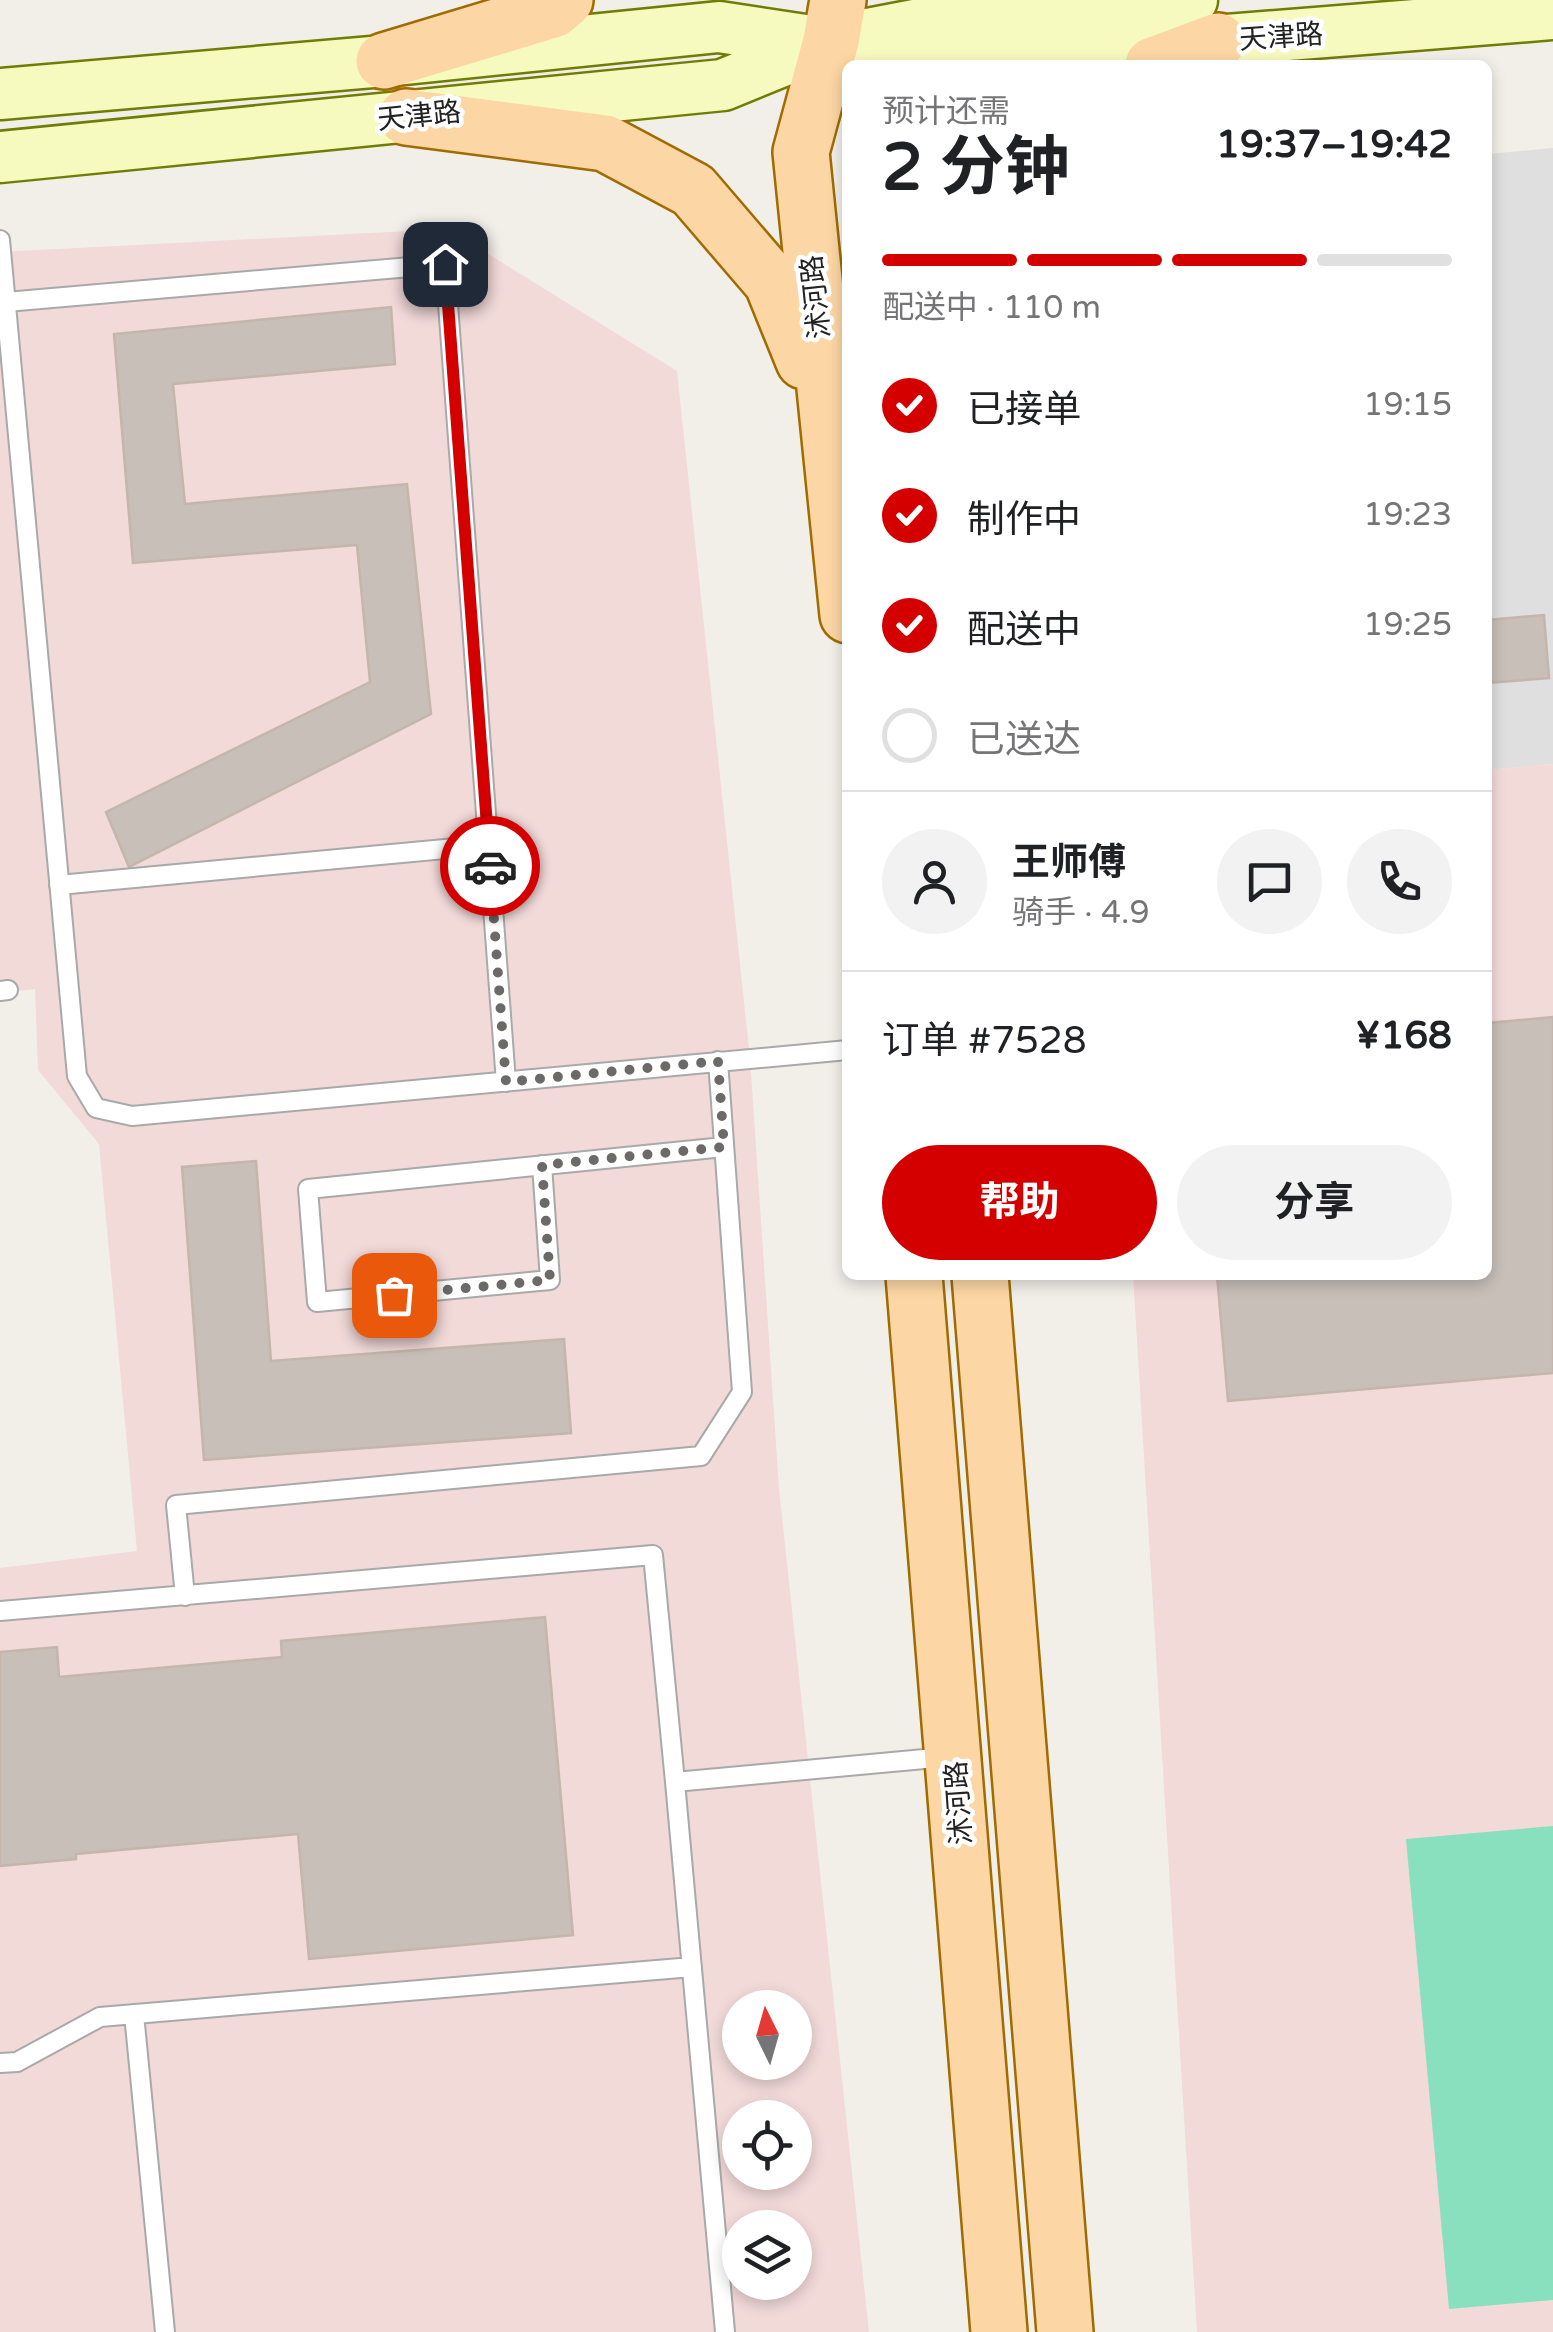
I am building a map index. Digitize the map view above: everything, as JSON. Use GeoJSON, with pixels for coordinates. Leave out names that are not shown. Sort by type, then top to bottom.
{"type":"FeatureCollection","features":[{"type":"Feature","properties":{"kind":"main road"},"geometry":{"type":"LineString","coordinates":[[384,61],[553,10],[565,0]]}},
{"type":"Feature","properties":{"kind":"main road","name":"天津路"},"geometry":{"type":"LineString","coordinates":[[962,60],[1205,20],[1553,14]]}},
{"type":"Feature","properties":{"kind":"main road"},"geometry":{"type":"LineString","coordinates":[[1159,60],[1205,20]]}},
{"type":"Feature","properties":{"kind":"main road","name":"天津路"},"geometry":{"type":"LineString","coordinates":[[0,94],[720,27],[831,33],[942,60]]}},
{"type":"Feature","properties":{"kind":"main road","name":"天津路"},"geometry":{"type":"LineString","coordinates":[[0,157],[724,84],[831,33]]}},
{"type":"Feature","properties":{"kind":"main road","name":"沭河路"},"geometry":{"type":"LineString","coordinates":[[831,33],[800,152],[842,557]]}},
{"type":"Feature","properties":{"kind":"main road"},"geometry":{"type":"LineString","coordinates":[[406,117],[605,143],[693,190],[772,282],[828,418]]}},
{"type":"Feature","properties":{"kind":"main road","name":"沭河路"},"geometry":{"type":"LineString","coordinates":[[914,1280],[1000,2332]]}},
{"type":"Feature","properties":{"kind":"main road"},"geometry":{"type":"LineString","coordinates":[[980,1280],[1065,2332]]}},
{"type":"Feature","properties":{"kind":"lane"},"geometry":{"type":"LineString","coordinates":[[0,240],[6,302],[4,333],[77,1076],[96,1108],[132,1116],[842,1051]]}},
{"type":"Feature","properties":{"kind":"lane"},"geometry":{"type":"LineString","coordinates":[[6,302],[445,264],[506,1082]]}},
{"type":"Feature","properties":{"kind":"lane"},"geometry":{"type":"LineString","coordinates":[[59,885],[488,844]]}},
{"type":"Feature","properties":{"kind":"lane"},"geometry":{"type":"LineString","coordinates":[[185,1596],[176,1506],[701,1456],[742,1392],[718,1061]]}},
{"type":"Feature","properties":{"kind":"lane"},"geometry":{"type":"LineString","coordinates":[[542,1165],[550,1280],[316,1302],[308,1189],[542,1165],[724,1147]]}},
{"type":"Feature","properties":{"kind":"lane"},"geometry":{"type":"LineString","coordinates":[[0,1612],[653,1555],[725,2332]]}},
{"type":"Feature","properties":{"kind":"lane"},"geometry":{"type":"LineString","coordinates":[[675,1782],[954,1756]]}},
{"type":"Feature","properties":{"kind":"lane"},"geometry":{"type":"LineString","coordinates":[[0,2063],[17,2062],[100,2017],[692,1967]]}},
{"type":"Feature","properties":{"kind":"lane"},"geometry":{"type":"LineString","coordinates":[[134,2014],[165,2332]]}},
{"type":"Feature","properties":{"kind":"shaded area"},"geometry":{"type":"Polygon","coordinates":[[[1553,148],[1553,764],[1492,770],[1492,154],[1553,148]]]}},
{"type":"Feature","properties":{"kind":"shaded area"},"geometry":{"type":"Polygon","coordinates":[[[448,229],[677,371],[750,1058],[779,1488],[869,2332],[0,2332],[0,1568],[137,1551],[99,1144],[38,1070],[35,989],[0,993],[0,252],[448,229]]]}},
{"type":"Feature","properties":{"kind":"shaded area"},"geometry":{"type":"Polygon","coordinates":[[[1553,764],[1553,2332],[1197,2332],[1133,1280],[1492,1280],[1492,770],[1553,764]]]}},
{"type":"Feature","properties":{"kind":"green space"},"geometry":{"type":"Polygon","coordinates":[[[1553,1826],[1553,2300],[1449,2309],[1406,1839],[1553,1826]]]}},
{"type":"Feature","properties":{"kind":"building"},"geometry":{"type":"Polygon","coordinates":[[[391,307],[395,364],[173,384],[185,504],[407,484],[431,714],[129,867],[106,812],[370,682],[357,545],[133,563],[114,334],[391,307]]]}},
{"type":"Feature","properties":{"kind":"building"},"geometry":{"type":"Polygon","coordinates":[[[1544,615],[1549,678],[1492,683],[1492,620],[1544,615]]]}},
{"type":"Feature","properties":{"kind":"building"},"geometry":{"type":"Polygon","coordinates":[[[1553,1017],[1553,1373],[1228,1401],[1217,1280],[1492,1280],[1492,1023],[1553,1017]]]}},
{"type":"Feature","properties":{"kind":"building"},"geometry":{"type":"Polygon","coordinates":[[[256,1161],[271,1361],[564,1339],[571,1433],[204,1460],[182,1167],[256,1161]]]}},
{"type":"Feature","properties":{"kind":"building"},"geometry":{"type":"Polygon","coordinates":[[[545,1617],[573,1935],[309,1959],[298,1834],[76,1854],[76,1859],[0,1866],[0,1652],[57,1647],[59,1677],[282,1657],[281,1641],[545,1617]]]}},
{"type":"Feature","properties":{"kind":"way so far"},"geometry":{"type":"LineString","coordinates":[[394,1295],[550,1280],[542,1165],[724,1147],[718,1061],[506,1082],[490,866]]}},
{"type":"Feature","properties":{"kind":"route"},"geometry":{"type":"LineString","coordinates":[[445,264],[490,866]]}}]}
